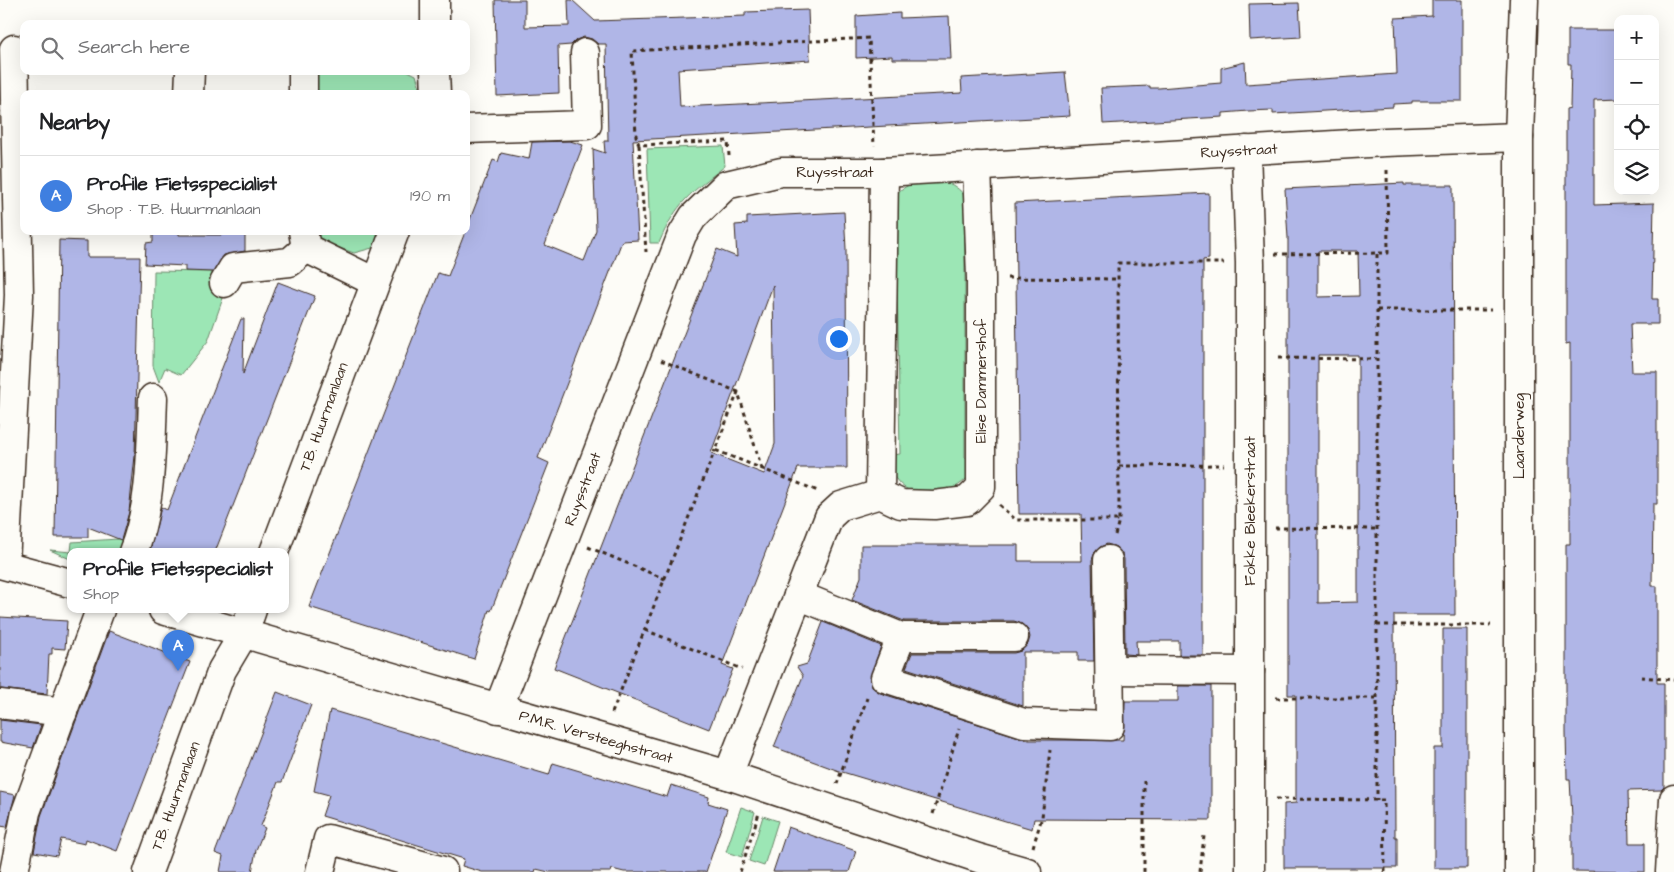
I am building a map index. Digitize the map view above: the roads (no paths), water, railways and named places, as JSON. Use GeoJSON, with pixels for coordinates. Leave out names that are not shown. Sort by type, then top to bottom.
{"type":"FeatureCollection","features":[{"type":"Feature","properties":{"kind":"street"},"geometry":{"type":"LineString","coordinates":[[435,0],[435,20]]}},
{"type":"Feature","properties":{"kind":"street","name":"Laarderweg"},"geometry":{"type":"LineString","coordinates":[[1519,872],[1519,137],[1524,0]]}},
{"type":"Feature","properties":{"kind":"street"},"geometry":{"type":"LineString","coordinates":[[13,48],[19,295],[2,564],[67,582]]}},
{"type":"Feature","properties":{"kind":"street"},"geometry":{"type":"LineString","coordinates":[[470,129],[587,125],[585,53]]}},
{"type":"Feature","properties":{"kind":"street"},"geometry":{"type":"LineString","coordinates":[[189,90],[190,75]]}},
{"type":"Feature","properties":{"kind":"street"},"geometry":{"type":"LineString","coordinates":[[303,75],[303,90]]}},
{"type":"Feature","properties":{"kind":"street"},"geometry":{"type":"LineString","coordinates":[[436,75],[436,90]]}},
{"type":"Feature","properties":{"kind":"street","name":"Ruysstraat"},"geometry":{"type":"LineString","coordinates":[[498,709],[682,235],[693,217],[726,185],[782,172],[880,172],[1385,142],[1519,137]]}},
{"type":"Feature","properties":{"kind":"street","name":"Fokke Bleekerstraat"},"geometry":{"type":"LineString","coordinates":[[1246,150],[1250,258],[1250,872]]}},
{"type":"Feature","properties":{"kind":"street","name":"Elise Dammershof"},"geometry":{"type":"LineString","coordinates":[[880,494],[901,504],[934,505],[967,501],[981,487],[981,278],[977,166]]}},
{"type":"Feature","properties":{"kind":"street"},"geometry":{"type":"LineString","coordinates":[[728,776],[829,517],[841,506],[880,494],[880,172]]}},
{"type":"Feature","properties":{"kind":"street","name":"T.B. Huurmanlaan"},"geometry":{"type":"LineString","coordinates":[[275,548],[374,282],[393,235]]}},
{"type":"Feature","properties":{"kind":"street"},"geometry":{"type":"LineString","coordinates":[[224,284],[233,268],[290,262],[304,240],[374,282]]}},
{"type":"Feature","properties":{"kind":"street"},"geometry":{"type":"LineString","coordinates":[[134,548],[142,522],[150,470],[153,398]]}},
{"type":"Feature","properties":{"kind":"street"},"geometry":{"type":"LineString","coordinates":[[901,637],[885,678],[1024,722],[1110,726],[1108,560]]}},
{"type":"Feature","properties":{"kind":"street"},"geometry":{"type":"LineString","coordinates":[[798,595],[901,637],[1014,637]]}},
{"type":"Feature","properties":{"kind":"street"},"geometry":{"type":"LineString","coordinates":[[14,872],[26,812],[99,613]]}},
{"type":"Feature","properties":{"kind":"street","name":"P.M.R. Versteeghstraat"},"geometry":{"type":"LineString","coordinates":[[184,613],[248,622],[498,709],[728,776],[1026,872]]}},
{"type":"Feature","properties":{"kind":"street","name":"T.B. Huurmanlaan"},"geometry":{"type":"LineString","coordinates":[[148,872],[222,670],[248,622]]}},
{"type":"Feature","properties":{"kind":"street"},"geometry":{"type":"LineString","coordinates":[[1110,670],[1250,671]]}},
{"type":"Feature","properties":{"kind":"street"},"geometry":{"type":"LineString","coordinates":[[0,704],[63,712]]}},
{"type":"Feature","properties":{"kind":"street"},"geometry":{"type":"LineString","coordinates":[[1670,872],[1674,799]]}},
{"type":"Feature","properties":{"kind":"street"},"geometry":{"type":"LineString","coordinates":[[320,872],[328,839],[443,870]]}},
{"type":"Feature","properties":{"kind":"place","name":"Profile Fietsspecialist"},"geometry":{"type":"Point","coordinates":[178,671]}}]}
